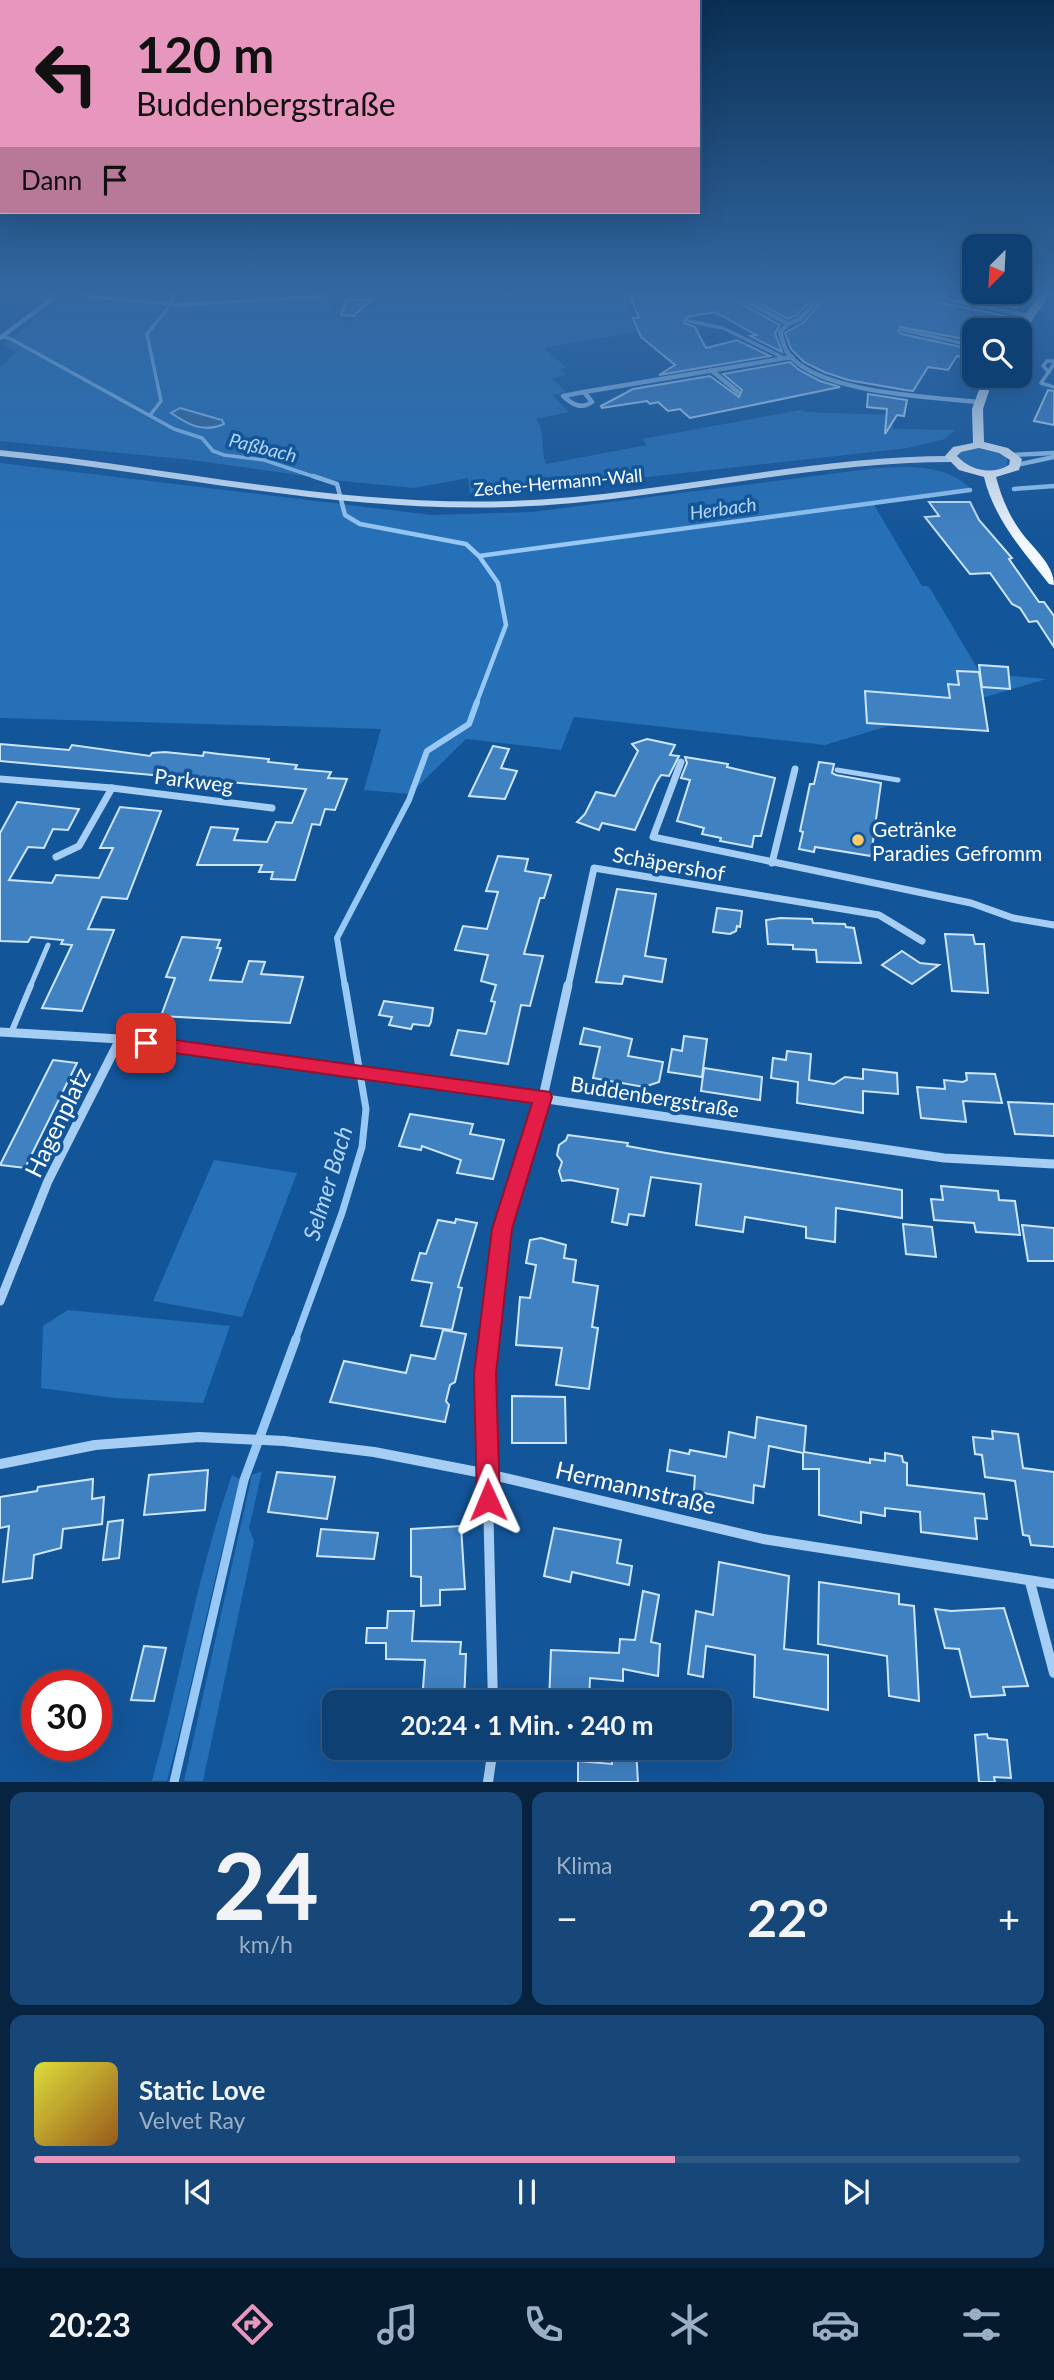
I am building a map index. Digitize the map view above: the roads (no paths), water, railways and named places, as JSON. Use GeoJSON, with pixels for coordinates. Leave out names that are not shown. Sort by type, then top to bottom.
{"type":"FeatureCollection","features":[{"type":"Feature","properties":{"kind":"main road"},"geometry":{"type":"LineString","coordinates":[[979,445],[977,402],[983,388]]}},
{"type":"Feature","properties":{"kind":"main road"},"geometry":{"type":"LineString","coordinates":[[979,445],[1003,450],[1014,460],[1009,472],[989,474],[965,469],[952,459],[951,453],[957,449],[979,445]]}},
{"type":"Feature","properties":{"kind":"main road"},"geometry":{"type":"LineString","coordinates":[[989,474],[1002,511],[1054,581]]}},
{"type":"Feature","properties":{"kind":"street"},"geometry":{"type":"LineString","coordinates":[[584,392],[592,402],[587,406],[575,405],[563,396],[584,392],[655,379]]}},
{"type":"Feature","properties":{"kind":"street"},"geometry":{"type":"LineString","coordinates":[[723,379],[738,392]]}},
{"type":"Feature","properties":{"kind":"street"},"geometry":{"type":"LineString","coordinates":[[832,379],[871,392],[977,402]]}},
{"type":"Feature","properties":{"kind":"street","name":"Zeche-Hermann-Wall"},"geometry":{"type":"LineString","coordinates":[[0,453],[410,504],[511,504],[580,499],[847,466],[952,459]]}},
{"type":"Feature","properties":{"kind":"street"},"geometry":{"type":"LineString","coordinates":[[1014,460],[1054,455]]}},
{"type":"Feature","properties":{"kind":"street"},"geometry":{"type":"LineString","coordinates":[[1014,460],[1054,455]]}},
{"type":"Feature","properties":{"kind":"street"},"geometry":{"type":"LineString","coordinates":[[681,762],[653,837],[971,903],[1013,918],[1054,925]]}},
{"type":"Feature","properties":{"kind":"street"},"geometry":{"type":"LineString","coordinates":[[772,863],[795,769]]}},
{"type":"Feature","properties":{"kind":"street","name":"Parkweg"},"geometry":{"type":"LineString","coordinates":[[0,779],[112,788],[272,808]]}},
{"type":"Feature","properties":{"kind":"street"},"geometry":{"type":"LineString","coordinates":[[56,858],[79,846],[112,788]]}},
{"type":"Feature","properties":{"kind":"street","name":"Schäpershof"},"geometry":{"type":"LineString","coordinates":[[543,1097],[594,868],[879,915],[922,941]]}},
{"type":"Feature","properties":{"kind":"street","name":"Buddenbergstraße"},"geometry":{"type":"LineString","coordinates":[[0,1032],[120,1039],[543,1097],[944,1158],[1054,1164]]}},
{"type":"Feature","properties":{"kind":"street","name":"Hagenplatz"},"geometry":{"type":"LineString","coordinates":[[0,1301],[48,1181],[120,1039]]}},
{"type":"Feature","properties":{"kind":"street"},"geometry":{"type":"LineString","coordinates":[[493,1690],[485,1374],[502,1229],[543,1097]]}},
{"type":"Feature","properties":{"kind":"street","name":"Hermannstraße"},"geometry":{"type":"LineString","coordinates":[[0,1464],[95,1445],[199,1437],[279,1441],[374,1452],[488,1474],[763,1539],[1054,1584]]}},
{"type":"Feature","properties":{"kind":"street"},"geometry":{"type":"LineString","coordinates":[[1030,1582],[1054,1673]]}},
{"type":"Feature","properties":{"kind":"street"},"geometry":{"type":"LineString","coordinates":[[488,1782],[491,1760]]}},
{"type":"Feature","properties":{"kind":"lane"},"geometry":{"type":"LineString","coordinates":[[1044,379],[1041,383],[1054,387]]}},
{"type":"Feature","properties":{"kind":"lane"},"geometry":{"type":"LineString","coordinates":[[837,770],[898,780]]}},
{"type":"Feature","properties":{"kind":"lane"},"geometry":{"type":"LineString","coordinates":[[11,1033],[48,945]]}},
{"type":"Feature","properties":{"kind":"waterway","name":"Paßbach"},"geometry":{"type":"LineString","coordinates":[[84,379],[174,429],[202,438],[213,451],[264,460],[318,478]]}},
{"type":"Feature","properties":{"kind":"waterway"},"geometry":{"type":"LineString","coordinates":[[151,414],[161,401],[156,379]]}},
{"type":"Feature","properties":{"kind":"waterway","name":"Selmer Bach"},"geometry":{"type":"LineString","coordinates":[[313,476],[337,484],[345,515],[360,524],[466,544],[479,556]]}},
{"type":"Feature","properties":{"kind":"waterway","name":"Herbach"},"geometry":{"type":"LineString","coordinates":[[1014,489],[1054,486]]}},
{"type":"Feature","properties":{"kind":"waterway","name":"Herbach"},"geometry":{"type":"LineString","coordinates":[[479,556],[970,490]]}},
{"type":"Feature","properties":{"kind":"waterway","name":"Selmer Bach"},"geometry":{"type":"LineString","coordinates":[[476,704],[506,625],[498,583],[479,556]]}},
{"type":"Feature","properties":{"kind":"waterway","name":"Selmer Bach"},"geometry":{"type":"LineString","coordinates":[[345,987],[337,938],[409,800],[427,751],[469,724],[477,702]]}},
{"type":"Feature","properties":{"kind":"waterway","name":"Selmer Bach"},"geometry":{"type":"LineString","coordinates":[[295,1341],[342,1213],[362,1147],[366,1109],[345,985]]}},
{"type":"Feature","properties":{"kind":"waterway","name":"Selmer Bach"},"geometry":{"type":"LineString","coordinates":[[174,1782],[244,1480],[296,1339]]}},
{"type":"Feature","properties":{"kind":"place","name":"Getränke Paradies Gefromm"},"geometry":{"type":"Point","coordinates":[858,840]}}]}
